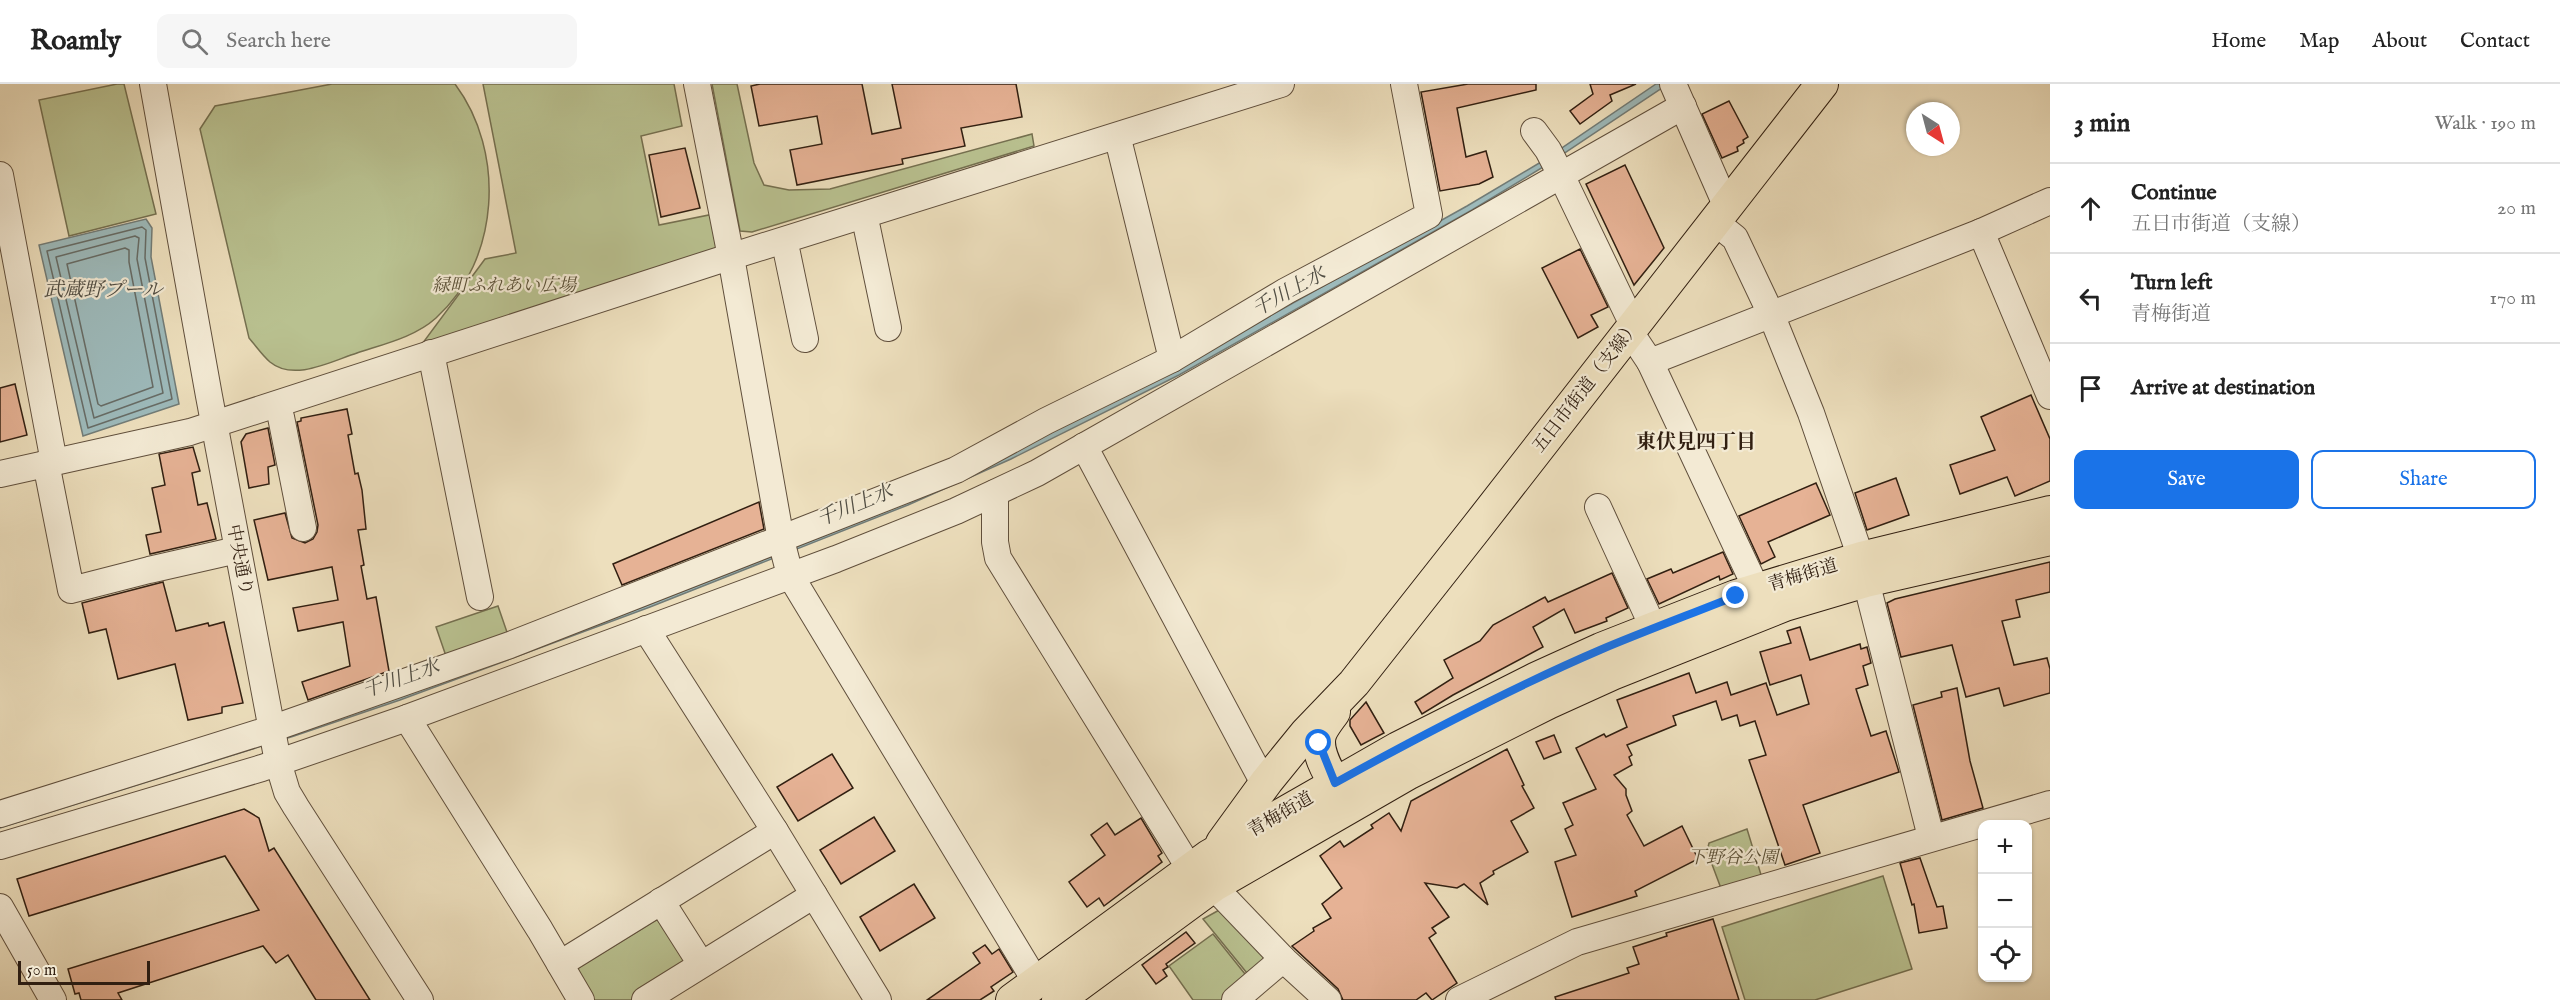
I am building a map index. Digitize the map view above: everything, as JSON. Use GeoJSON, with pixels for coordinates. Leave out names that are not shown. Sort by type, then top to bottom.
{"type":"FeatureCollection","features":[{"type":"Feature","properties":{"kind":"main road","name":"五日市街道（支線）"},"geometry":{"type":"LineString","coordinates":[[1204,871],[1266,781],[1306,733],[1349,688],[1822,84]]}},
{"type":"Feature","properties":{"kind":"main road","name":"青梅街道"},"geometry":{"type":"LineString","coordinates":[[1035,994],[1204,871],[1342,795],[1481,735],[1612,674],[1785,605],[1863,570],[2050,512]]}},
{"type":"Feature","properties":{"kind":"main road","name":"青梅街道"},"geometry":{"type":"LineString","coordinates":[[1342,795],[1437,727],[1537,678],[1612,645],[1757,590],[2050,538]]}},
{"type":"Feature","properties":{"kind":"main road","name":"五日市街道（支線）"},"geometry":{"type":"LineString","coordinates":[[1342,795],[1319,743],[1321,732],[1349,688]]}},
{"type":"Feature","properties":{"kind":"street","name":"中央通り"},"geometry":{"type":"LineString","coordinates":[[153,84],[237,550],[274,745],[287,792],[420,1000]]}},
{"type":"Feature","properties":{"kind":"street"},"geometry":{"type":"LineString","coordinates":[[697,84],[785,554],[1035,994]]}},
{"type":"Feature","properties":{"kind":"street"},"geometry":{"type":"LineString","coordinates":[[0,474],[190,432],[731,256],[1281,84]]}},
{"type":"Feature","properties":{"kind":"street"},"geometry":{"type":"LineString","coordinates":[[2,805],[407,718],[646,628],[785,554],[956,470],[1046,421],[1172,359],[1286,291],[1429,215],[1404,84]]}},
{"type":"Feature","properties":{"kind":"street"},"geometry":{"type":"LineString","coordinates":[[0,846],[274,745],[510,645],[785,554],[836,559],[995,494],[1561,176],[1679,90],[1721,215],[1736,238],[1771,314],[1811,413],[1863,570],[1931,837]]}},
{"type":"Feature","properties":{"kind":"street"},"geometry":{"type":"LineString","coordinates":[[1534,131],[1548,150],[1561,176],[1757,590]]}},
{"type":"Feature","properties":{"kind":"street"},"geometry":{"type":"LineString","coordinates":[[1120,147],[1172,359]]}},
{"type":"Feature","properties":{"kind":"street"},"geometry":{"type":"LineString","coordinates":[[0,175],[71,591],[237,550]]}},
{"type":"Feature","properties":{"kind":"street"},"geometry":{"type":"LineString","coordinates":[[1650,362],[1981,232],[2050,201]]}},
{"type":"Feature","properties":{"kind":"street"},"geometry":{"type":"LineString","coordinates":[[867,228],[888,328]]}},
{"type":"Feature","properties":{"kind":"street"},"geometry":{"type":"LineString","coordinates":[[1981,232],[2050,396]]}},
{"type":"Feature","properties":{"kind":"street"},"geometry":{"type":"LineString","coordinates":[[787,253],[805,339]]}},
{"type":"Feature","properties":{"kind":"street"},"geometry":{"type":"LineString","coordinates":[[431,353],[480,597]]}},
{"type":"Feature","properties":{"kind":"street"},"geometry":{"type":"LineString","coordinates":[[281,417],[303,528]]}},
{"type":"Feature","properties":{"kind":"street"},"geometry":{"type":"LineString","coordinates":[[1084,446],[1259,774],[1266,781]]}},
{"type":"Feature","properties":{"kind":"street"},"geometry":{"type":"LineString","coordinates":[[995,494],[995,542],[998,558],[1204,871],[1283,959],[1328,1000]]}},
{"type":"Feature","properties":{"kind":"street"},"geometry":{"type":"LineString","coordinates":[[1598,507],[1647,614]]}},
{"type":"Feature","properties":{"kind":"street"},"geometry":{"type":"LineString","coordinates":[[646,628],[775,831],[878,1000]]}},
{"type":"Feature","properties":{"kind":"street"},"geometry":{"type":"LineString","coordinates":[[407,718],[581,1000]]}},
{"type":"Feature","properties":{"kind":"street"},"geometry":{"type":"LineString","coordinates":[[1459,1000],[1577,942],[2050,804]]}},
{"type":"Feature","properties":{"kind":"street"},"geometry":{"type":"LineString","coordinates":[[560,964],[775,831]]}},
{"type":"Feature","properties":{"kind":"street"},"geometry":{"type":"LineString","coordinates":[[645,1000],[814,895]]}},
{"type":"Feature","properties":{"kind":"street"},"geometry":{"type":"LineString","coordinates":[[661,901],[701,964]]}},
{"type":"Feature","properties":{"kind":"street"},"geometry":{"type":"LineString","coordinates":[[0,907],[53,1000]]}},
{"type":"Feature","properties":{"kind":"street"},"geometry":{"type":"LineString","coordinates":[[1235,1000],[1283,959]]}},
{"type":"Feature","properties":{"kind":"green space"},"geometry":{"type":"Polygon","coordinates":[[[124,84],[156,214],[69,236],[39,100],[124,84]]]}},
{"type":"Feature","properties":{"kind":"green space"},"geometry":{"type":"Polygon","coordinates":[[[332,84],[455,84],[471,111],[483,141],[488,173],[489,205],[484,236],[473,267],[457,294],[428,325],[409,335],[325,365],[290,370],[280,368],[270,362],[249,338],[200,129],[215,106],[332,84]]]}},
{"type":"Feature","properties":{"kind":"green space","name":"緑町ふれあい広場"},"geometry":{"type":"Polygon","coordinates":[[[483,84],[674,84],[682,126],[641,136],[659,225],[714,214],[723,251],[422,344],[485,259],[516,253],[483,84]]]}},
{"type":"Feature","properties":{"kind":"green space"},"geometry":{"type":"Polygon","coordinates":[[[712,84],[737,84],[754,163],[764,185],[789,190],[830,189],[1032,134],[1034,146],[752,232],[740,231],[712,84]]]}},
{"type":"Feature","properties":{"kind":"green space"},"geometry":{"type":"Polygon","coordinates":[[[498,606],[509,638],[447,659],[436,627],[498,606]]]}},
{"type":"Feature","properties":{"kind":"green space","name":"下野谷公園"},"geometry":{"type":"Polygon","coordinates":[[[1747,829],[1762,878],[1722,891],[1707,851],[1709,843],[1747,829]]]}},
{"type":"Feature","properties":{"kind":"green space"},"geometry":{"type":"Polygon","coordinates":[[[1883,876],[1912,969],[1815,1000],[1745,1000],[1722,927],[1883,876]]]}},
{"type":"Feature","properties":{"kind":"green space"},"geometry":{"type":"Polygon","coordinates":[[[1221,909],[1270,958],[1251,978],[1203,919],[1221,909]]]}},
{"type":"Feature","properties":{"kind":"green space"},"geometry":{"type":"Polygon","coordinates":[[[656,920],[666,922],[689,958],[635,1000],[590,1000],[576,969],[656,920]]]}},
{"type":"Feature","properties":{"kind":"green space"},"geometry":{"type":"Polygon","coordinates":[[[1213,934],[1249,979],[1225,1000],[1193,1000],[1169,966],[1213,934]]]}},
{"type":"Feature","properties":{"kind":"water","name":"千川上水"},"geometry":{"type":"Polygon","coordinates":[[[1656,84],[1668,84],[1548,164],[1472,210],[1179,375],[1011,459],[908,505],[650,607],[400,700],[294,736],[0,828],[0,821],[253,742],[1171,371],[1467,206],[1541,162],[1656,84]]]}},
{"type":"Feature","properties":{"kind":"water","name":"武蔵野プール"},"geometry":{"type":"Polygon","coordinates":[[[146,219],[152,228],[151,257],[179,404],[83,436],[39,245],[146,219]]]}},
{"type":"Feature","properties":{"kind":"building"},"geometry":{"type":"Polygon","coordinates":[[[760,84],[862,84],[872,134],[901,128],[892,84],[1016,84],[1022,117],[961,128],[965,146],[902,159],[903,164],[797,185],[790,150],[822,144],[817,116],[759,126],[751,86],[760,84]]]}},
{"type":"Feature","properties":{"kind":"building"},"geometry":{"type":"Polygon","coordinates":[[[1468,84],[1536,84],[1536,90],[1457,108],[1466,157],[1486,151],[1493,177],[1479,184],[1440,191],[1421,92],[1468,84]]]}},
{"type":"Feature","properties":{"kind":"building"},"geometry":{"type":"Polygon","coordinates":[[[1590,84],[1636,84],[1610,95],[1612,101],[1580,124],[1570,111],[1593,94],[1590,84]]]}},
{"type":"Feature","properties":{"kind":"building"},"geometry":{"type":"Polygon","coordinates":[[[1729,101],[1748,137],[1737,147],[1738,151],[1722,158],[1702,114],[1729,101]]]}},
{"type":"Feature","properties":{"kind":"building"},"geometry":{"type":"Polygon","coordinates":[[[685,148],[700,208],[661,217],[649,155],[685,148]]]}},
{"type":"Feature","properties":{"kind":"building"},"geometry":{"type":"Polygon","coordinates":[[[1625,165],[1664,248],[1634,285],[1586,184],[1625,165]]]}},
{"type":"Feature","properties":{"kind":"building"},"geometry":{"type":"Polygon","coordinates":[[[1580,249],[1608,307],[1591,315],[1598,327],[1578,338],[1542,268],[1580,249]]]}},
{"type":"Feature","properties":{"kind":"building"},"geometry":{"type":"Polygon","coordinates":[[[15,384],[27,435],[0,442],[0,388],[15,384]]]}},
{"type":"Feature","properties":{"kind":"building"},"geometry":{"type":"Polygon","coordinates":[[[2031,395],[2050,439],[2050,481],[2015,496],[2007,477],[1960,494],[1950,465],[1995,450],[1981,417],[2031,395]]]}},
{"type":"Feature","properties":{"kind":"building"},"geometry":{"type":"Polygon","coordinates":[[[347,409],[352,434],[348,435],[355,474],[358,473],[362,490],[366,529],[358,530],[364,565],[361,566],[367,599],[376,597],[389,671],[308,700],[302,682],[350,666],[343,622],[298,631],[293,608],[338,600],[332,567],[268,580],[254,520],[285,513],[292,538],[305,543],[313,539],[318,525],[297,422],[301,421],[301,418],[347,409]]]}},
{"type":"Feature","properties":{"kind":"building"},"geometry":{"type":"Polygon","coordinates":[[[268,428],[275,465],[268,467],[269,484],[249,488],[241,442],[246,434],[268,428]]]}},
{"type":"Feature","properties":{"kind":"building"},"geometry":{"type":"Polygon","coordinates":[[[193,447],[200,471],[192,473],[198,505],[207,503],[216,539],[150,554],[146,535],[161,532],[152,488],[165,485],[159,454],[193,447]]]}},
{"type":"Feature","properties":{"kind":"building"},"geometry":{"type":"Polygon","coordinates":[[[1896,478],[1909,515],[1867,530],[1855,493],[1896,478]]]}},
{"type":"Feature","properties":{"kind":"building"},"geometry":{"type":"Polygon","coordinates":[[[1816,483],[1830,515],[1768,542],[1775,557],[1761,564],[1739,516],[1816,483]]]}},
{"type":"Feature","properties":{"kind":"building"},"geometry":{"type":"Polygon","coordinates":[[[759,502],[764,529],[622,585],[613,564],[759,502]]]}},
{"type":"Feature","properties":{"kind":"building"},"geometry":{"type":"Polygon","coordinates":[[[1723,552],[1733,574],[1720,580],[1719,576],[1659,604],[1647,579],[1671,569],[1673,573],[1723,552]]]}},
{"type":"Feature","properties":{"kind":"building"},"geometry":{"type":"Polygon","coordinates":[[[2050,562],[2050,592],[2016,600],[2020,617],[2002,621],[2014,665],[2047,658],[2050,669],[2050,693],[2004,706],[1999,688],[1966,697],[1952,645],[1901,657],[1887,603],[1895,599],[2050,562]]]}},
{"type":"Feature","properties":{"kind":"building"},"geometry":{"type":"Polygon","coordinates":[[[1612,573],[1628,608],[1606,618],[1607,621],[1575,633],[1564,609],[1533,627],[1543,647],[1422,714],[1415,702],[1453,678],[1444,660],[1480,641],[1493,625],[1545,597],[1548,602],[1612,573]]]}},
{"type":"Feature","properties":{"kind":"building"},"geometry":{"type":"Polygon","coordinates":[[[163,582],[176,631],[208,623],[209,626],[224,622],[243,703],[222,707],[222,713],[188,720],[175,664],[118,679],[106,629],[89,633],[82,603],[163,582]]]}},
{"type":"Feature","properties":{"kind":"building"},"geometry":{"type":"Polygon","coordinates":[[[1800,627],[1810,660],[1860,644],[1861,649],[1867,647],[1871,663],[1863,666],[1868,685],[1856,689],[1871,736],[1886,731],[1899,772],[1803,805],[1820,853],[1785,865],[1749,760],[1766,755],[1755,721],[1740,726],[1737,715],[1722,720],[1716,701],[1673,716],[1676,725],[1627,745],[1632,755],[1629,757],[1632,765],[1614,775],[1626,789],[1632,811],[1627,815],[1644,846],[1682,826],[1698,859],[1635,891],[1637,896],[1572,917],[1555,862],[1576,855],[1565,829],[1573,825],[1563,803],[1596,789],[1576,748],[1604,734],[1606,737],[1627,727],[1617,700],[1689,673],[1696,693],[1727,682],[1731,695],[1766,683],[1777,715],[1809,704],[1801,675],[1770,685],[1760,652],[1791,643],[1787,631],[1800,627]]]}},
{"type":"Feature","properties":{"kind":"building"},"geometry":{"type":"Polygon","coordinates":[[[1957,688],[1970,761],[1983,808],[1942,820],[1913,705],[1942,697],[1941,692],[1957,688]]]}},
{"type":"Feature","properties":{"kind":"building"},"geometry":{"type":"Polygon","coordinates":[[[1366,702],[1384,733],[1361,745],[1350,726],[1350,720],[1366,702]]]}},
{"type":"Feature","properties":{"kind":"building"},"geometry":{"type":"Polygon","coordinates":[[[1554,735],[1561,752],[1544,759],[1536,742],[1554,735]]]}},
{"type":"Feature","properties":{"kind":"building"},"geometry":{"type":"Polygon","coordinates":[[[1507,749],[1534,808],[1511,821],[1528,852],[1493,871],[1494,874],[1480,883],[1488,905],[1464,884],[1457,888],[1425,883],[1449,917],[1432,928],[1436,933],[1429,938],[1457,983],[1432,1000],[1426,993],[1416,1000],[1343,1000],[1338,989],[1292,946],[1314,931],[1313,928],[1331,918],[1322,904],[1342,888],[1320,856],[1340,841],[1344,847],[1373,828],[1371,825],[1389,813],[1401,831],[1411,801],[1507,749]]]}},
{"type":"Feature","properties":{"kind":"building"},"geometry":{"type":"Polygon","coordinates":[[[832,754],[853,788],[798,821],[777,787],[832,754]]]}},
{"type":"Feature","properties":{"kind":"building"},"geometry":{"type":"Polygon","coordinates":[[[244,809],[259,818],[269,851],[274,848],[370,1000],[316,1000],[288,955],[276,963],[263,946],[118,993],[122,1000],[81,1000],[79,993],[75,994],[68,969],[259,910],[225,856],[29,916],[17,879],[244,809]]]}},
{"type":"Feature","properties":{"kind":"building"},"geometry":{"type":"Polygon","coordinates":[[[874,817],[895,851],[841,884],[820,850],[874,817]]]}},
{"type":"Feature","properties":{"kind":"building"},"geometry":{"type":"Polygon","coordinates":[[[1141,818],[1162,853],[1158,856],[1162,862],[1104,906],[1099,898],[1087,907],[1069,882],[1105,855],[1091,835],[1107,823],[1115,835],[1141,818]]]}},
{"type":"Feature","properties":{"kind":"building"},"geometry":{"type":"Polygon","coordinates":[[[1920,858],[1937,907],[1943,906],[1947,928],[1919,933],[1914,904],[1912,905],[1900,863],[1920,858]]]}},
{"type":"Feature","properties":{"kind":"building"},"geometry":{"type":"Polygon","coordinates":[[[914,884],[935,918],[880,951],[860,917],[914,884]]]}},
{"type":"Feature","properties":{"kind":"building"},"geometry":{"type":"Polygon","coordinates":[[[1713,919],[1739,1000],[1556,1000],[1555,997],[1629,973],[1627,968],[1639,964],[1633,947],[1667,936],[1666,933],[1713,919]]]}},
{"type":"Feature","properties":{"kind":"building"},"geometry":{"type":"Polygon","coordinates":[[[1186,932],[1195,943],[1166,964],[1168,967],[1163,970],[1167,976],[1156,984],[1142,965],[1186,932]]]}},
{"type":"Feature","properties":{"kind":"building"},"geometry":{"type":"Polygon","coordinates":[[[985,945],[992,954],[999,949],[1013,972],[991,987],[994,991],[980,1000],[927,1000],[980,963],[973,953],[985,945]]]}},
{"type":"Feature","properties":{"kind":"district","name":"東伏見四丁目"},"geometry":{"type":"Point","coordinates":[1696,442]}},
{"type":"Feature","properties":{"kind":"route"},"geometry":{"type":"LineString","coordinates":[[1319,743],[1335,783],[1467,712],[1537,678],[1601,649],[1736,596]]}}]}
